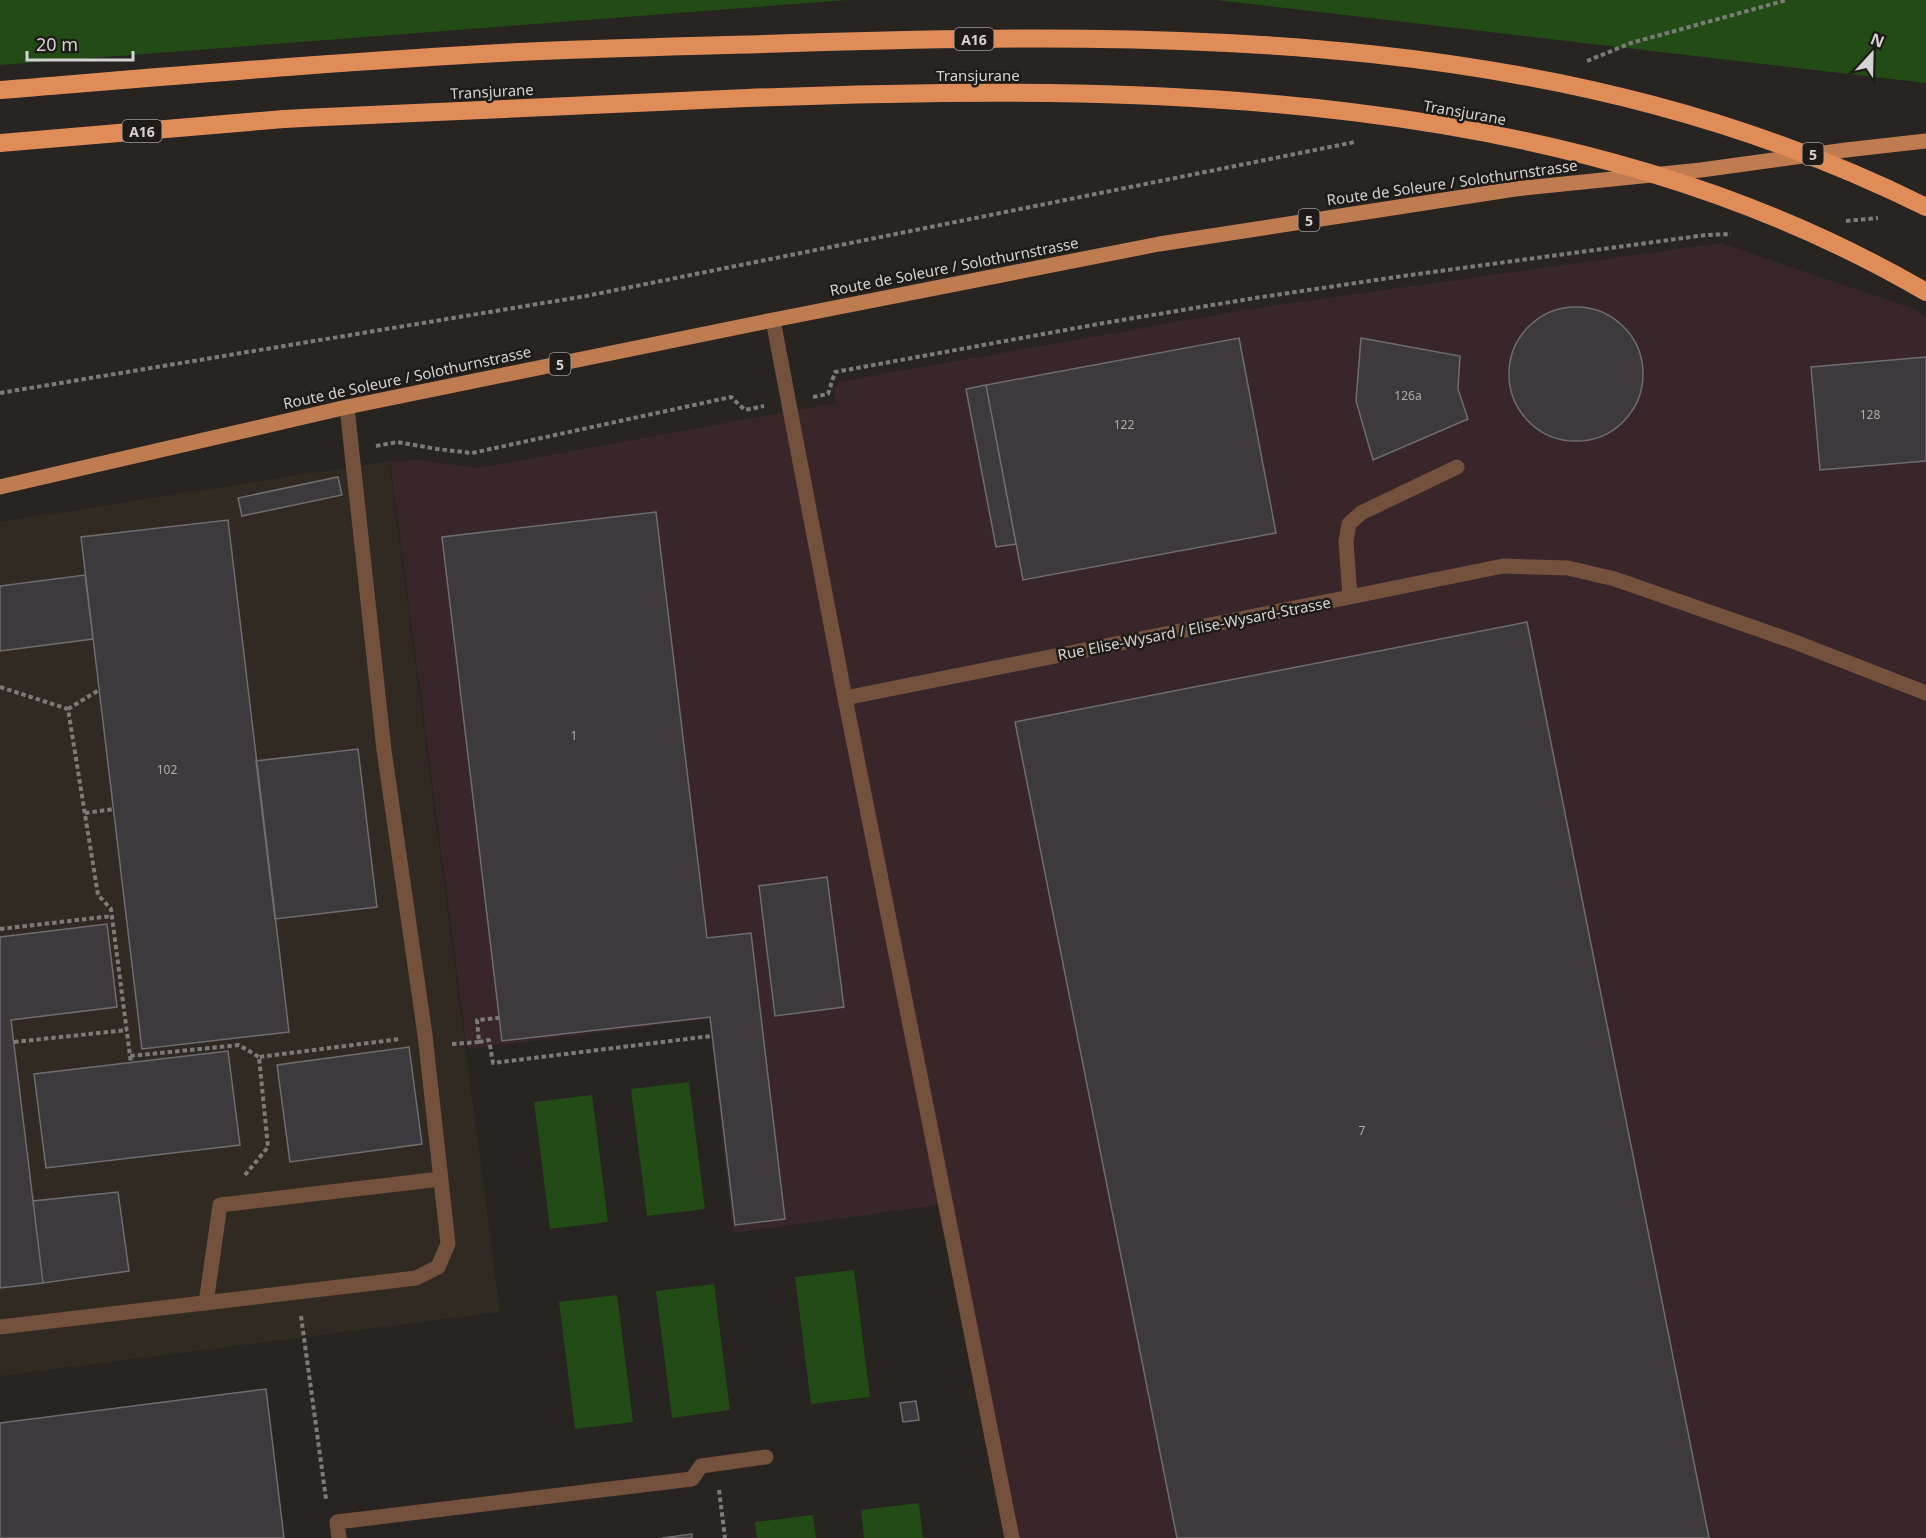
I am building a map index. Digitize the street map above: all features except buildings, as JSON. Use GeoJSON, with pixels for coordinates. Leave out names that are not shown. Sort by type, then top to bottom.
{"type":"FeatureCollection","features":[{"type":"Feature","properties":{"kind":"highway","name":"A16"},"geometry":{"type":"LineString","coordinates":[[0,90],[288,67],[554,51],[971,39],[1168,39],[1264,44],[1461,64],[1552,81],[1649,103],[1743,130],[1829,162],[1926,207]]}},
{"type":"Feature","properties":{"kind":"highway","name":"Transjurane"},"geometry":{"type":"LineString","coordinates":[[0,142],[284,119],[831,95],[1101,93],[1262,102],[1355,112],[1455,128],[1540,145],[1630,168],[1725,199],[1807,231],[1892,272],[1926,292]]}},
{"type":"Feature","properties":{"kind":"main road","name":"Route de Soleure / Solothurnstrasse"},"geometry":{"type":"LineString","coordinates":[[0,487],[347,407],[773,320],[1204,236],[1515,189],[1701,170],[1926,141]]}},
{"type":"Feature","properties":{"kind":"street"},"geometry":{"type":"LineString","coordinates":[[773,320],[845,698],[1012,1538]]}},
{"type":"Feature","properties":{"kind":"street"},"geometry":{"type":"LineString","coordinates":[[0,1327],[416,1278],[438,1267],[448,1244],[426,1041],[384,750],[347,407]]}},
{"type":"Feature","properties":{"kind":"street","name":"Rue Elise-Wysard / Elise-Wysard-Strasse"},"geometry":{"type":"LineString","coordinates":[[845,698],[1350,597],[1346,541],[1349,524],[1361,513],[1457,467]]}},
{"type":"Feature","properties":{"kind":"street"},"geometry":{"type":"LineString","coordinates":[[1350,597],[1503,566],[1568,568],[1626,583],[1795,642],[1926,693]]}},
{"type":"Feature","properties":{"kind":"street"},"geometry":{"type":"LineString","coordinates":[[207,1303],[220,1205],[440,1179]]}},
{"type":"Feature","properties":{"kind":"street"},"geometry":{"type":"LineString","coordinates":[[339,1538],[337,1521],[692,1479],[701,1466],[766,1457]]}},
{"type":"Feature","properties":{"kind":"path"},"geometry":{"type":"LineString","coordinates":[[1576,65],[1631,43],[1787,0]]}},
{"type":"Feature","properties":{"kind":"path"},"geometry":{"type":"LineString","coordinates":[[0,393],[585,296],[1362,140]]}},
{"type":"Feature","properties":{"kind":"path"},"geometry":{"type":"LineString","coordinates":[[1844,221],[1879,217]]}},
{"type":"Feature","properties":{"kind":"path"},"geometry":{"type":"LineString","coordinates":[[351,451],[397,442],[472,453],[731,397],[745,410],[828,394],[835,372],[1104,323],[1414,274],[1706,235],[1738,234]]}},
{"type":"Feature","properties":{"kind":"path"},"geometry":{"type":"LineString","coordinates":[[0,687],[68,709],[99,690]]}},
{"type":"Feature","properties":{"kind":"path"},"geometry":{"type":"LineString","coordinates":[[68,709],[98,896],[111,909],[131,1063]]}},
{"type":"Feature","properties":{"kind":"path"},"geometry":{"type":"LineString","coordinates":[[85,813],[114,809]]}},
{"type":"Feature","properties":{"kind":"path"},"geometry":{"type":"LineString","coordinates":[[0,929],[112,916]]}},
{"type":"Feature","properties":{"kind":"path"},"geometry":{"type":"LineString","coordinates":[[479,1042],[477,1020],[499,1018]]}},
{"type":"Feature","properties":{"kind":"path"},"geometry":{"type":"LineString","coordinates":[[14,1042],[127,1030]]}},
{"type":"Feature","properties":{"kind":"path"},"geometry":{"type":"LineString","coordinates":[[130,1056],[239,1045],[259,1057],[426,1041],[479,1042],[489,1040],[493,1063],[711,1036]]}},
{"type":"Feature","properties":{"kind":"path"},"geometry":{"type":"LineString","coordinates":[[220,1205],[268,1147],[259,1057]]}},
{"type":"Feature","properties":{"kind":"path"},"geometry":{"type":"LineString","coordinates":[[297,1291],[327,1509],[337,1521]]}},
{"type":"Feature","properties":{"kind":"path"},"geometry":{"type":"LineString","coordinates":[[692,1479],[717,1476],[726,1538]]}},
{"type":"Feature","properties":{"kind":"shaded area"},"geometry":{"type":"Polygon","coordinates":[[[1721,243],[1917,310],[1926,317],[1926,1538],[1013,1538],[947,1204],[733,1233],[709,1019],[467,1049],[390,461],[418,460],[479,468],[836,403],[834,391],[838,382],[1249,309],[1721,243]]]}},
{"type":"Feature","properties":{"kind":"shaded area"},"geometry":{"type":"Polygon","coordinates":[[[389,461],[500,1312],[0,1376],[0,522],[389,461]]]}},
{"type":"Feature","properties":{"kind":"green space"},"geometry":{"type":"Polygon","coordinates":[[[0,0],[848,0],[0,65],[0,0]]]}},
{"type":"Feature","properties":{"kind":"green space"},"geometry":{"type":"Polygon","coordinates":[[[1216,0],[1926,0],[1926,83],[1216,0]]]}},
{"type":"Feature","properties":{"kind":"green space"},"geometry":{"type":"Polygon","coordinates":[[[689,1082],[705,1209],[647,1216],[631,1089],[689,1082]]]}},
{"type":"Feature","properties":{"kind":"green space"},"geometry":{"type":"Polygon","coordinates":[[[592,1095],[608,1222],[550,1229],[534,1102],[592,1095]]]}},
{"type":"Feature","properties":{"kind":"green space"},"geometry":{"type":"Polygon","coordinates":[[[854,1270],[870,1397],[811,1404],[795,1277],[854,1270]]]}},
{"type":"Feature","properties":{"kind":"green space"},"geometry":{"type":"Polygon","coordinates":[[[714,1284],[730,1410],[672,1418],[656,1291],[714,1284]]]}},
{"type":"Feature","properties":{"kind":"green space"},"geometry":{"type":"Polygon","coordinates":[[[617,1295],[633,1422],[575,1429],[559,1302],[617,1295]]]}},
{"type":"Feature","properties":{"kind":"green space"},"geometry":{"type":"Polygon","coordinates":[[[919,1503],[923,1538],[864,1538],[861,1510],[919,1503]]]}},
{"type":"Feature","properties":{"kind":"green space"},"geometry":{"type":"Polygon","coordinates":[[[813,1515],[816,1538],[757,1538],[755,1522],[813,1515]]]}}]}
